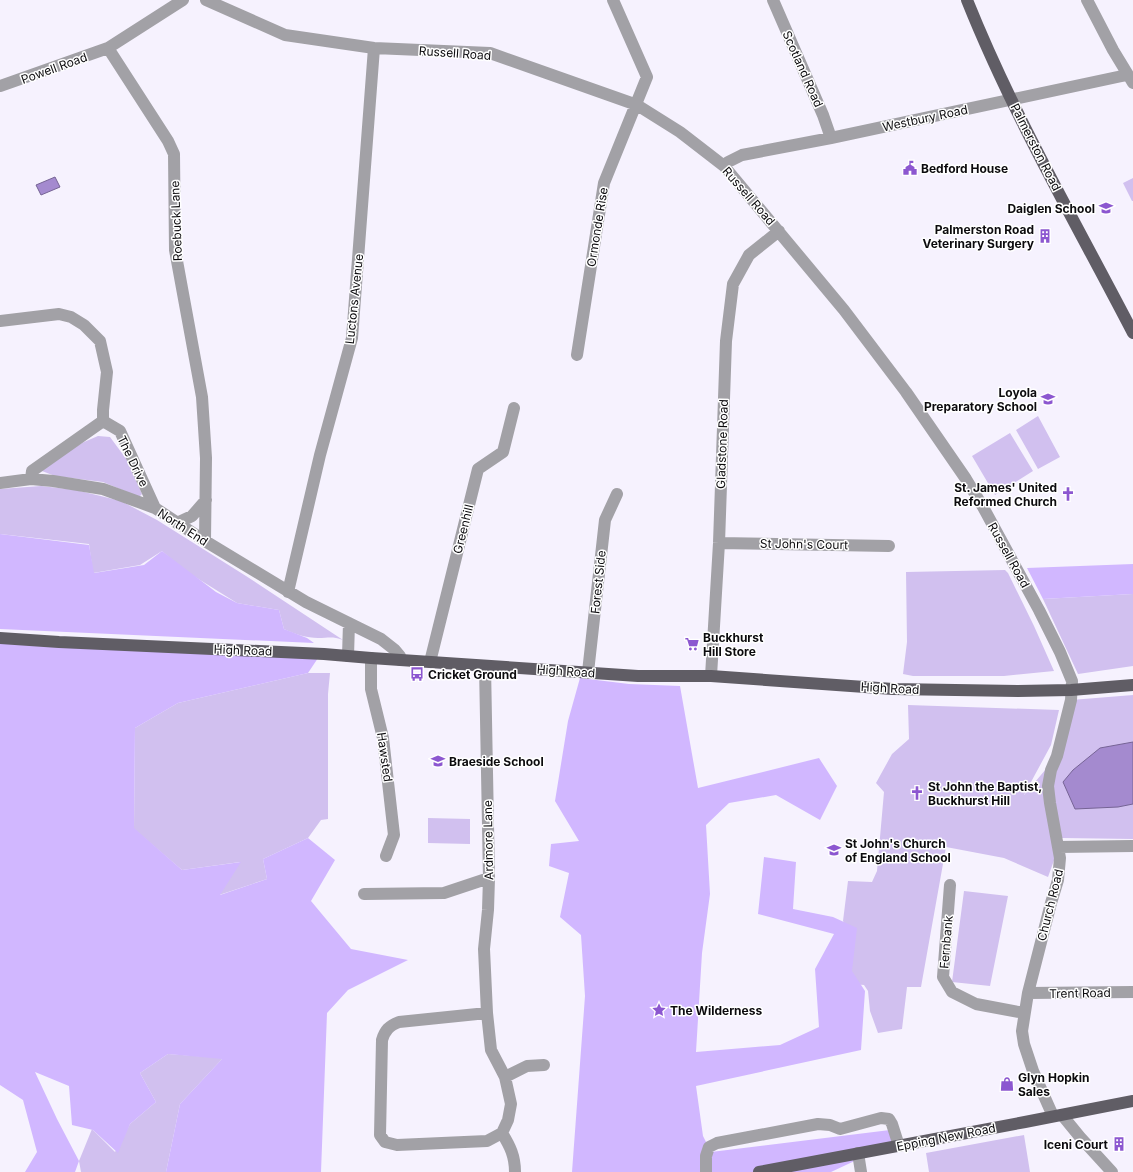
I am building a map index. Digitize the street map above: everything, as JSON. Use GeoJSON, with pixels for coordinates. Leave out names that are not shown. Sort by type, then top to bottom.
{"type":"FeatureCollection","features":[{"type":"Feature","properties":{"kind":"main road","name":"Palmerston Road"},"geometry":{"type":"LineString","coordinates":[[967,0],[987,49],[1011,99],[1133,333]]}},
{"type":"Feature","properties":{"kind":"main road","name":"High Road"},"geometry":{"type":"LineString","coordinates":[[0,638],[348,656],[638,676],[711,676],[893,689],[984,692],[1071,690],[1133,685]]}},
{"type":"Feature","properties":{"kind":"main road","name":"Epping New Road"},"geometry":{"type":"LineString","coordinates":[[759,1172],[1133,1101]]}},
{"type":"Feature","properties":{"kind":"street"},"geometry":{"type":"LineString","coordinates":[[108,48],[183,0]]}},
{"type":"Feature","properties":{"kind":"street","name":"Russell Road"},"geometry":{"type":"LineString","coordinates":[[206,0],[285,35],[374,48],[490,53],[637,105],[680,132],[724,166],[844,310],[906,392],[966,479],[1006,548],[1060,652],[1072,681],[1071,690]]}},
{"type":"Feature","properties":{"kind":"street","name":"Ormonde Rise"},"geometry":{"type":"LineString","coordinates":[[577,355],[604,183],[647,78],[613,0]]}},
{"type":"Feature","properties":{"kind":"street","name":"Scotland Road"},"geometry":{"type":"LineString","coordinates":[[773,0],[823,115],[831,138]]}},
{"type":"Feature","properties":{"kind":"street"},"geometry":{"type":"LineString","coordinates":[[1087,0],[1130,78]]}},
{"type":"Feature","properties":{"kind":"street","name":"Powell Road"},"geometry":{"type":"LineString","coordinates":[[0,86],[108,48]]}},
{"type":"Feature","properties":{"kind":"street","name":"Roebuck Lane"},"geometry":{"type":"LineString","coordinates":[[108,48],[168,141],[174,154],[175,250],[202,397],[206,458],[205,541]]}},
{"type":"Feature","properties":{"kind":"street","name":"Luctons Avenue"},"geometry":{"type":"LineString","coordinates":[[288,592],[320,456],[352,338],[374,48]]}},
{"type":"Feature","properties":{"kind":"street","name":"Westbury Road"},"geometry":{"type":"LineString","coordinates":[[724,166],[728,162],[742,155],[831,138],[1122,76],[1130,78]]}},
{"type":"Feature","properties":{"kind":"street","name":"Gladstone Road"},"geometry":{"type":"LineString","coordinates":[[711,676],[719,543],[726,341],[733,284],[749,255],[779,231]]}},
{"type":"Feature","properties":{"kind":"street"},"geometry":{"type":"LineString","coordinates":[[0,321],[59,314],[72,317],[84,325],[100,341],[107,372],[102,410],[103,421],[32,471],[31,479]]}},
{"type":"Feature","properties":{"kind":"street","name":"Greenhill"},"geometry":{"type":"LineString","coordinates":[[430,662],[478,469],[503,452],[514,408]]}},
{"type":"Feature","properties":{"kind":"street","name":"The Drive"},"geometry":{"type":"LineString","coordinates":[[103,421],[120,431],[155,508]]}},
{"type":"Feature","properties":{"kind":"street","name":"North End"},"geometry":{"type":"LineString","coordinates":[[0,483],[31,479],[103,489],[155,508],[205,541],[288,592],[381,640],[395,650],[400,656],[400,660]]}},
{"type":"Feature","properties":{"kind":"street","name":"Forest Side"},"geometry":{"type":"LineString","coordinates":[[588,672],[605,520],[617,494]]}},
{"type":"Feature","properties":{"kind":"street"},"geometry":{"type":"LineString","coordinates":[[177,523],[192,516],[206,500]]}},
{"type":"Feature","properties":{"kind":"street","name":"St John's Court"},"geometry":{"type":"LineString","coordinates":[[719,543],[889,546]]}},
{"type":"Feature","properties":{"kind":"street"},"geometry":{"type":"LineString","coordinates":[[348,656],[349,623]]}},
{"type":"Feature","properties":{"kind":"street","name":"Hawsted"},"geometry":{"type":"LineString","coordinates":[[371,658],[371,689],[383,738],[394,835],[386,856]]}},
{"type":"Feature","properties":{"kind":"street","name":"Ardmore Lane"},"geometry":{"type":"LineString","coordinates":[[485,666],[489,878],[488,910],[484,949],[487,1014],[491,1050],[505,1077],[511,1104],[508,1120],[502,1133]]}},
{"type":"Feature","properties":{"kind":"street","name":"Church Road"},"geometry":{"type":"LineString","coordinates":[[1071,690],[1071,700],[1057,756],[1051,770],[1048,786],[1060,858],[1058,880],[1049,909],[1028,993],[1022,1031],[1027,1054],[1033,1071],[1058,1116],[1080,1137],[1112,1172]]}},
{"type":"Feature","properties":{"kind":"street"},"geometry":{"type":"LineString","coordinates":[[1058,847],[1133,846]]}},
{"type":"Feature","properties":{"kind":"street"},"geometry":{"type":"LineString","coordinates":[[364,894],[444,894],[489,878]]}},
{"type":"Feature","properties":{"kind":"street","name":"Fernbank"},"geometry":{"type":"LineString","coordinates":[[950,885],[943,977],[952,992],[976,1004],[1024,1013]]}},
{"type":"Feature","properties":{"kind":"street","name":"Trent Road"},"geometry":{"type":"LineString","coordinates":[[1028,993],[1133,992]]}},
{"type":"Feature","properties":{"kind":"street"},"geometry":{"type":"LineString","coordinates":[[487,1014],[399,1022],[389,1026],[384,1033],[382,1040],[380,1135],[385,1142],[397,1145],[487,1141],[502,1133],[511,1148],[515,1161],[515,1172]]}},
{"type":"Feature","properties":{"kind":"street"},"geometry":{"type":"LineString","coordinates":[[505,1077],[527,1066],[544,1065]]}},
{"type":"Feature","properties":{"kind":"street"},"geometry":{"type":"LineString","coordinates":[[706,1172],[706,1156],[709,1147],[717,1143],[818,1124],[830,1125],[840,1129],[881,1118],[889,1119],[900,1146]]}},
{"type":"Feature","properties":{"kind":"street"},"geometry":{"type":"LineString","coordinates":[[858,1153],[861,1172]]}},
{"type":"Feature","properties":{"kind":"shaded area"},"geometry":{"type":"Polygon","coordinates":[[[55,177],[60,187],[41,195],[36,185],[55,177]]]}},
{"type":"Feature","properties":{"kind":"shaded area"},"geometry":{"type":"Polygon","coordinates":[[[1133,178],[1133,201],[1132,201],[1123,183],[1133,178]]]}},
{"type":"Feature","properties":{"kind":"shaded area"},"geometry":{"type":"Polygon","coordinates":[[[1038,416],[1060,457],[1038,469],[1016,430],[1038,416]]]}},
{"type":"Feature","properties":{"kind":"shaded area"},"geometry":{"type":"Polygon","coordinates":[[[1010,433],[1033,471],[995,495],[972,456],[1010,433]]]}},
{"type":"Feature","properties":{"kind":"shaded area"},"geometry":{"type":"Polygon","coordinates":[[[98,436],[110,437],[127,460],[142,494],[139,497],[103,482],[55,476],[42,471],[46,463],[98,436]]]}},
{"type":"Feature","properties":{"kind":"shaded area"},"geometry":{"type":"Polygon","coordinates":[[[41,486],[76,490],[121,501],[157,520],[343,640],[309,637],[284,629],[279,610],[237,603],[184,570],[162,551],[140,565],[93,573],[89,544],[0,534],[0,489],[41,486]]]}},
{"type":"Feature","properties":{"kind":"shaded area"},"geometry":{"type":"Polygon","coordinates":[[[0,534],[89,545],[94,573],[144,565],[162,551],[216,592],[237,603],[279,610],[284,629],[307,638],[314,643],[0,629],[0,534]]]}},
{"type":"Feature","properties":{"kind":"shaded area"},"geometry":{"type":"Polygon","coordinates":[[[1133,564],[1133,594],[1043,599],[1027,568],[1133,564]]]}},
{"type":"Feature","properties":{"kind":"shaded area"},"geometry":{"type":"Polygon","coordinates":[[[1005,570],[1008,573],[1034,626],[1054,671],[1004,676],[913,676],[903,674],[907,642],[906,572],[1005,570]]]}},
{"type":"Feature","properties":{"kind":"shaded area"},"geometry":{"type":"Polygon","coordinates":[[[1133,594],[1133,666],[1078,674],[1043,599],[1133,594]]]}},
{"type":"Feature","properties":{"kind":"shaded area"},"geometry":{"type":"Polygon","coordinates":[[[0,643],[318,658],[308,673],[178,703],[135,728],[134,828],[182,870],[241,862],[220,895],[267,879],[263,859],[308,838],[335,860],[311,901],[351,949],[408,960],[348,990],[327,1013],[321,1172],[166,1172],[180,1104],[222,1059],[168,1054],[140,1073],[156,1102],[130,1124],[118,1153],[93,1130],[72,1125],[69,1086],[35,1072],[79,1161],[75,1172],[25,1172],[37,1152],[23,1100],[0,1085],[0,643]]]}},
{"type":"Feature","properties":{"kind":"shaded area"},"geometry":{"type":"Polygon","coordinates":[[[308,673],[330,673],[328,694],[328,819],[321,820],[308,838],[263,859],[267,879],[219,895],[240,862],[182,870],[134,829],[135,728],[178,703],[308,673]]]}},
{"type":"Feature","properties":{"kind":"shaded area"},"geometry":{"type":"Polygon","coordinates":[[[580,678],[629,684],[680,686],[698,788],[819,758],[837,786],[820,820],[776,795],[729,803],[706,825],[710,894],[702,953],[696,1052],[780,1045],[819,1027],[815,969],[834,934],[758,914],[764,857],[796,862],[793,909],[833,917],[857,928],[852,971],[865,991],[861,1050],[696,1086],[703,1136],[711,1152],[890,1130],[893,1143],[831,1172],[572,1172],[585,996],[581,935],[560,917],[569,873],[549,866],[551,844],[579,841],[555,801],[568,721],[580,678]]]}},
{"type":"Feature","properties":{"kind":"shaded area"},"geometry":{"type":"Polygon","coordinates":[[[1133,695],[1133,839],[1062,838],[1048,877],[1004,858],[946,847],[921,987],[907,987],[902,1029],[878,1033],[870,1011],[868,991],[864,985],[841,983],[846,926],[843,921],[848,881],[872,882],[877,871],[884,792],[876,783],[892,754],[909,739],[908,705],[1059,710],[1051,745],[1024,795],[1057,756],[1071,700],[1133,695]]]}},
{"type":"Feature","properties":{"kind":"shaded area"},"geometry":{"type":"Polygon","coordinates":[[[1133,742],[1133,804],[1118,807],[1075,809],[1063,782],[1073,770],[1100,748],[1133,742]]]}},
{"type":"Feature","properties":{"kind":"shaded area"},"geometry":{"type":"Polygon","coordinates":[[[428,818],[470,819],[470,844],[428,843],[428,818]]]}},
{"type":"Feature","properties":{"kind":"shaded area"},"geometry":{"type":"Polygon","coordinates":[[[964,891],[1008,896],[990,986],[952,982],[964,891]]]}},
{"type":"Feature","properties":{"kind":"shaded area"},"geometry":{"type":"Polygon","coordinates":[[[168,1054],[223,1058],[180,1104],[166,1172],[81,1172],[79,1161],[92,1129],[115,1152],[130,1124],[156,1102],[140,1073],[168,1054]]]}},
{"type":"Feature","properties":{"kind":"shaded area"},"geometry":{"type":"Polygon","coordinates":[[[1024,1135],[1030,1172],[929,1172],[926,1153],[1024,1135]]]}},
{"type":"Feature","properties":{"kind":"place","name":"Bedford House"},"geometry":{"type":"Point","coordinates":[910,168]}},
{"type":"Feature","properties":{"kind":"place","name":"Daiglen School"},"geometry":{"type":"Point","coordinates":[1106,208]}},
{"type":"Feature","properties":{"kind":"place","name":"Palmerston Road Veterinary Surgery"},"geometry":{"type":"Point","coordinates":[1045,236]}},
{"type":"Feature","properties":{"kind":"place","name":"Loyola Preparatory School"},"geometry":{"type":"Point","coordinates":[1048,399]}},
{"type":"Feature","properties":{"kind":"place","name":"St. James' United Reformed Church"},"geometry":{"type":"Point","coordinates":[1068,494]}},
{"type":"Feature","properties":{"kind":"place","name":"Buckhurst Hill Store"},"geometry":{"type":"Point","coordinates":[692,644]}},
{"type":"Feature","properties":{"kind":"place","name":"Cricket Ground"},"geometry":{"type":"Point","coordinates":[417,674]}},
{"type":"Feature","properties":{"kind":"place","name":"Braeside School"},"geometry":{"type":"Point","coordinates":[438,761]}},
{"type":"Feature","properties":{"kind":"place","name":"St John the Baptist, Buckhurst Hill"},"geometry":{"type":"Point","coordinates":[917,793]}},
{"type":"Feature","properties":{"kind":"place","name":"St John's Church of England School"},"geometry":{"type":"Point","coordinates":[834,850]}},
{"type":"Feature","properties":{"kind":"place","name":"The Wilderness"},"geometry":{"type":"Point","coordinates":[659,1010]}},
{"type":"Feature","properties":{"kind":"place","name":"Glyn Hopkin Sales"},"geometry":{"type":"Point","coordinates":[1007,1084]}},
{"type":"Feature","properties":{"kind":"place","name":"Iceni Court"},"geometry":{"type":"Point","coordinates":[1119,1144]}}]}
